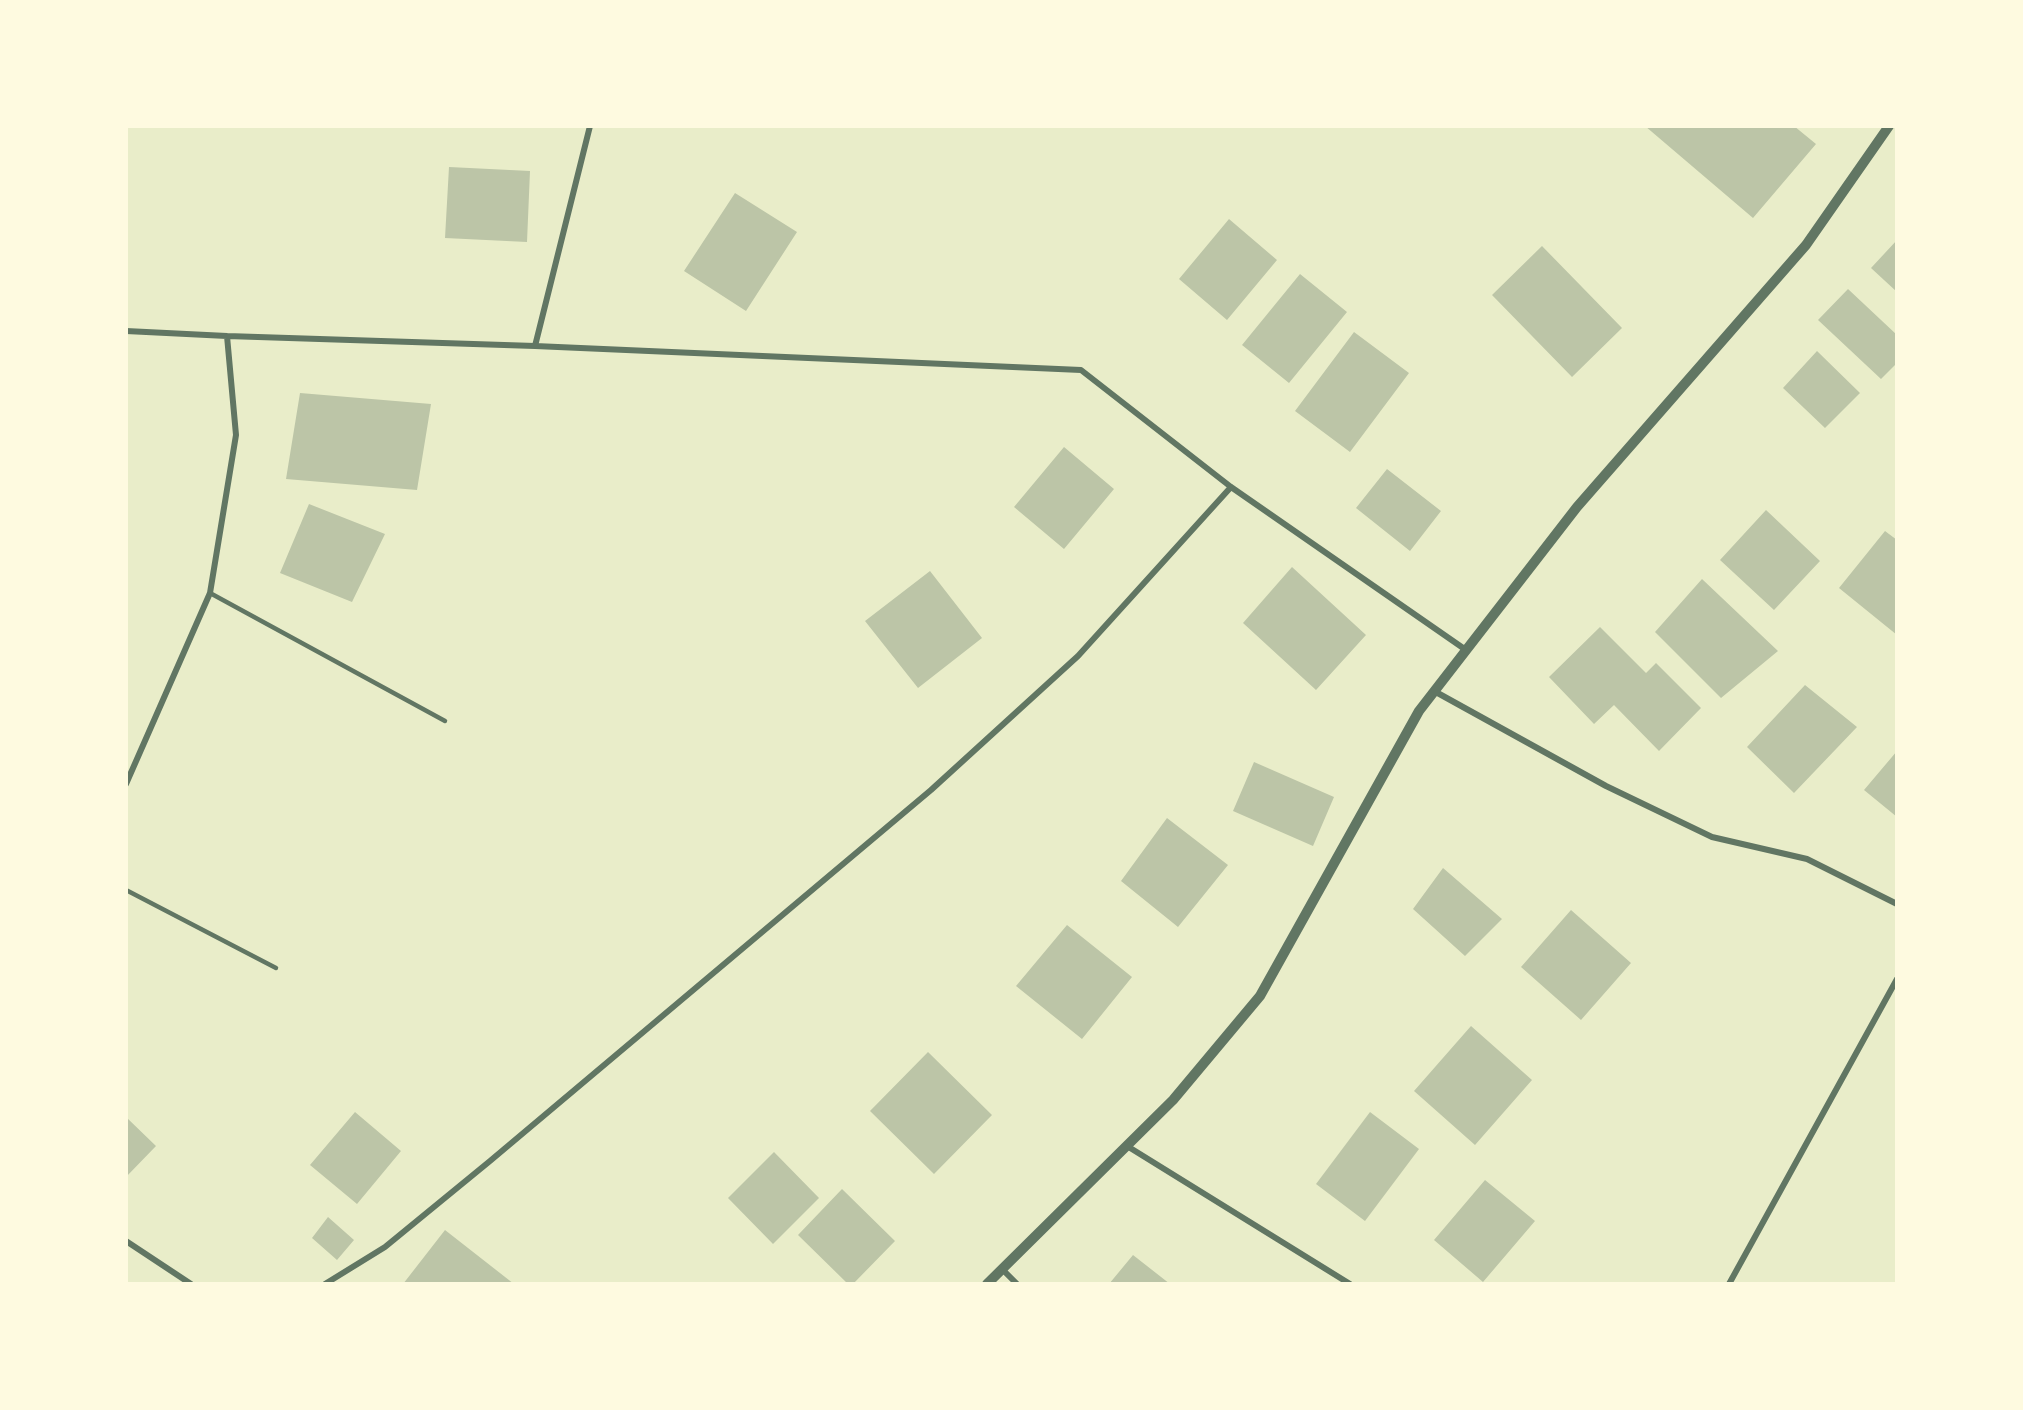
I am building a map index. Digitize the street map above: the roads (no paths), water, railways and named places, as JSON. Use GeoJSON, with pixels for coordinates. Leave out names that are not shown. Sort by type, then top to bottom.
{"type":"FeatureCollection","features":[{"type":"Feature","properties":{"kind":"street"},"geometry":{"type":"LineString","coordinates":[[535,346],[590,126]]}},
{"type":"Feature","properties":{"kind":"street"},"geometry":{"type":"LineString","coordinates":[[987,1284],[1173,1100],[1260,996],[1419,711],[1577,507],[1806,245],[1889,126]]}},
{"type":"Feature","properties":{"kind":"street"},"geometry":{"type":"LineString","coordinates":[[126,331],[1081,370],[1231,487],[1466,650]]}},
{"type":"Feature","properties":{"kind":"street"},"geometry":{"type":"LineString","coordinates":[[126,784],[210,593],[236,435],[226,336]]}},
{"type":"Feature","properties":{"kind":"street"},"geometry":{"type":"LineString","coordinates":[[325,1284],[385,1247],[931,790],[1078,656],[1231,487]]}},
{"type":"Feature","properties":{"kind":"street"},"geometry":{"type":"LineString","coordinates":[[1434,691],[1606,786],[1712,837],[1807,860],[1897,904]]}},
{"type":"Feature","properties":{"kind":"street"},"geometry":{"type":"LineString","coordinates":[[1729,1284],[1897,979]]}},
{"type":"Feature","properties":{"kind":"street"},"geometry":{"type":"LineString","coordinates":[[1126,1146],[1350,1284]]}},
{"type":"Feature","properties":{"kind":"street"},"geometry":{"type":"LineString","coordinates":[[126,1241],[191,1284]]}},
{"type":"Feature","properties":{"kind":"street"},"geometry":{"type":"LineString","coordinates":[[1002,1269],[1017,1284]]}},
{"type":"Feature","properties":{"kind":"lane"},"geometry":{"type":"LineString","coordinates":[[210,593],[445,721]]}},
{"type":"Feature","properties":{"kind":"lane"},"geometry":{"type":"LineString","coordinates":[[126,890],[276,968]]}}]}
